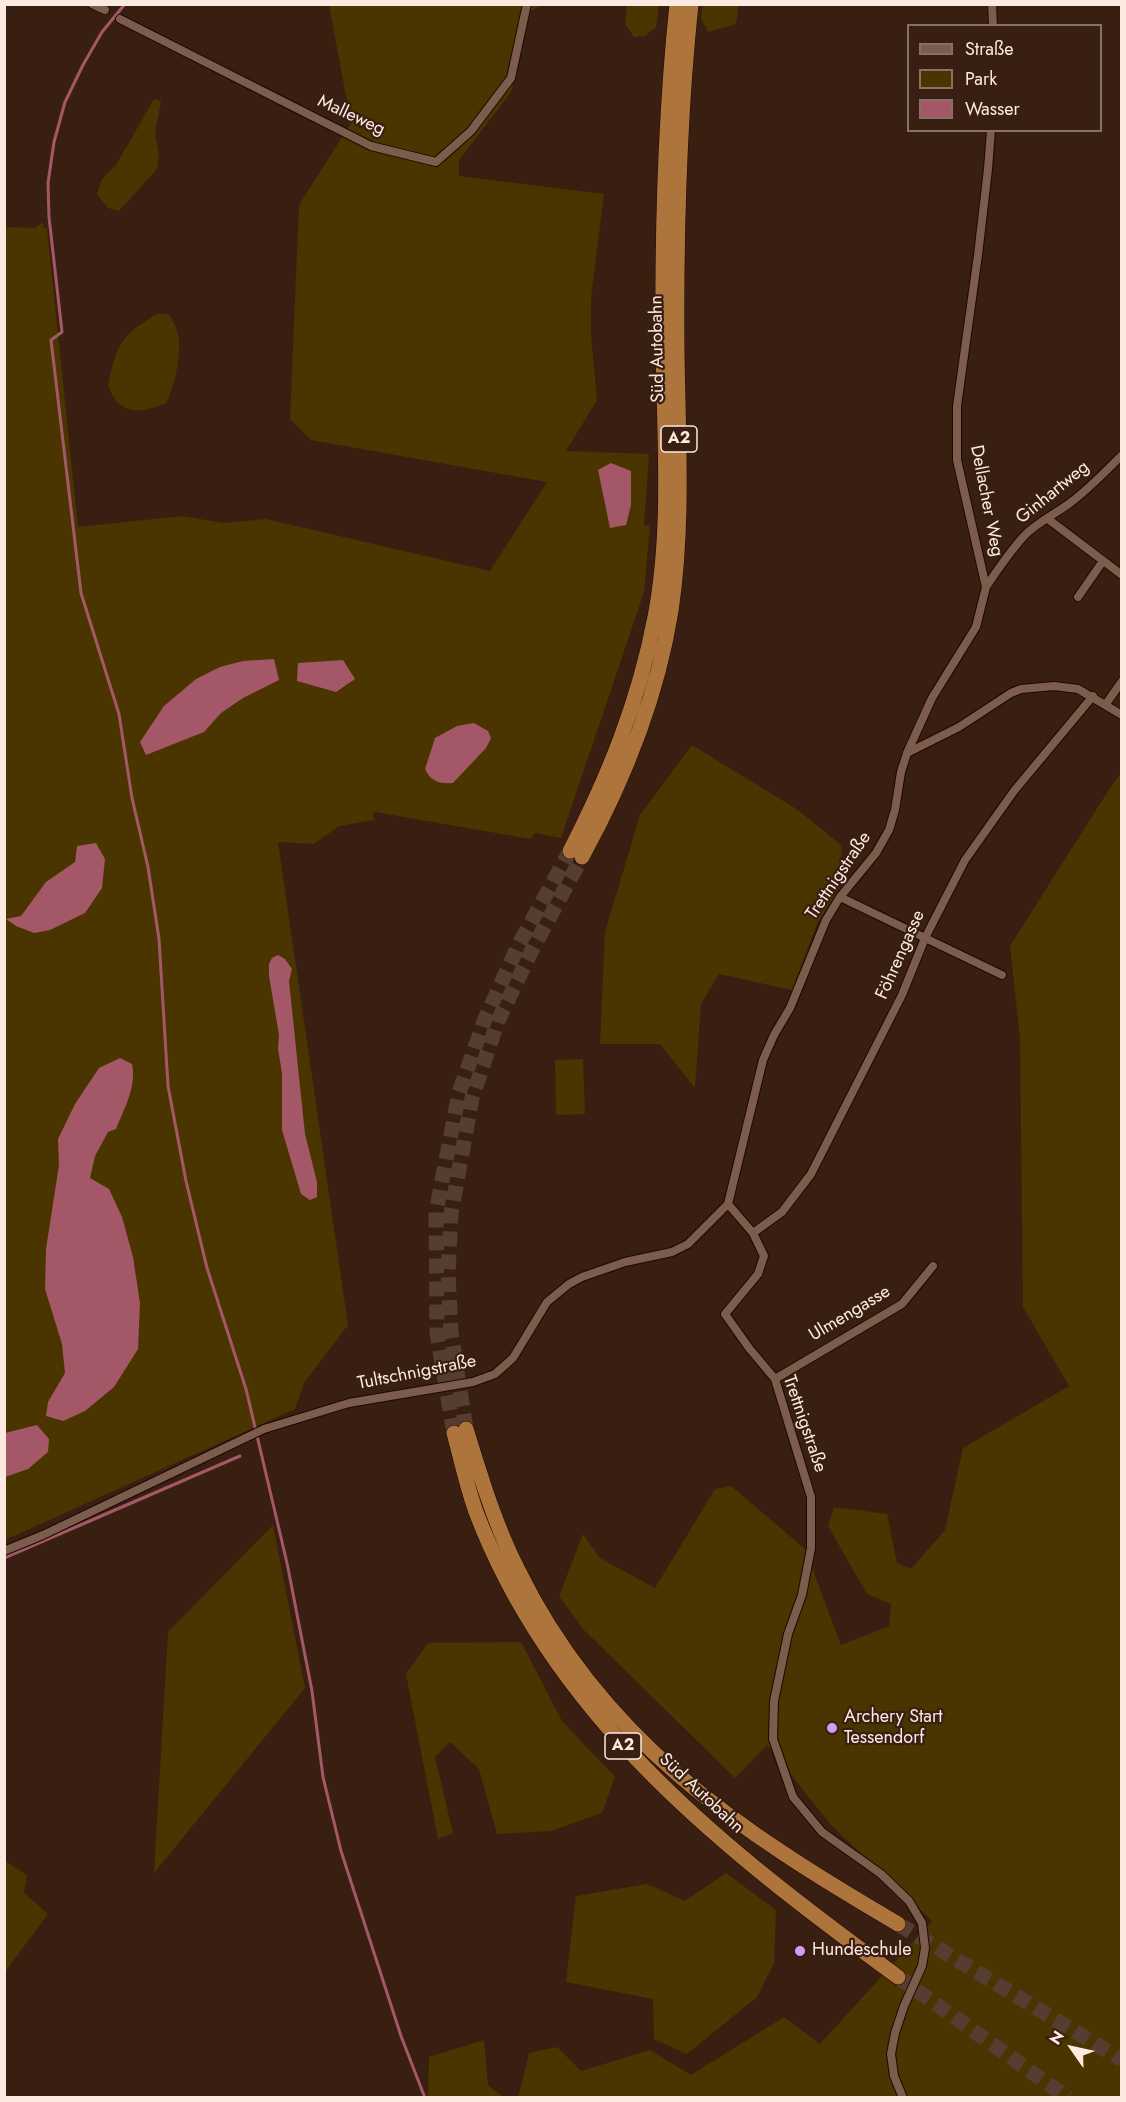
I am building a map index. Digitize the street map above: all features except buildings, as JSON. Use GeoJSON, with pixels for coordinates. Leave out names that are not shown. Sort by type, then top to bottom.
{"type":"FeatureCollection","features":[{"type":"Feature","properties":{"kind":"highway","name":"Süd Autobahn"},"geometry":{"type":"LineString","coordinates":[[677,4],[665,153],[662,249],[665,476],[663,553],[656,615],[643,674],[628,723],[576,854],[606,812],[643,723],[659,670],[671,611],[677,551],[679,478],[677,254],[679,156],[691,4]]}},
{"type":"Feature","properties":{"kind":"highway","name":"Süd Autobahn"},"geometry":{"type":"LineString","coordinates":[[898,1924],[759,1838],[702,1797],[648,1749],[604,1703],[556,1636],[517,1570],[460,1431],[476,1511],[522,1608],[569,1681],[640,1763],[689,1812],[732,1850],[898,1977]]}},
{"type":"Feature","properties":{"kind":"street"},"geometry":{"type":"LineString","coordinates":[[92,4],[105,10]]}},
{"type":"Feature","properties":{"kind":"street","name":"Malleweg"},"geometry":{"type":"LineString","coordinates":[[120,19],[371,147],[435,162],[471,131],[511,78],[527,4]]}},
{"type":"Feature","properties":{"kind":"street"},"geometry":{"type":"LineString","coordinates":[[992,4],[993,24]]}},
{"type":"Feature","properties":{"kind":"street","name":"Dellacher Weg"},"geometry":{"type":"LineString","coordinates":[[907,753],[932,698],[976,627],[986,587],[957,460],[957,417],[980,245],[991,132]]}},
{"type":"Feature","properties":{"kind":"street","name":"Ginhartweg"},"geometry":{"type":"LineString","coordinates":[[986,587],[1013,548],[1035,526],[1048,519],[1087,489],[1122,455]]}},
{"type":"Feature","properties":{"kind":"street"},"geometry":{"type":"LineString","coordinates":[[1048,519],[1122,576]]}},
{"type":"Feature","properties":{"kind":"street"},"geometry":{"type":"LineString","coordinates":[[1078,597],[1103,561]]}},
{"type":"Feature","properties":{"kind":"street"},"geometry":{"type":"LineString","coordinates":[[1106,704],[1122,681]]}},
{"type":"Feature","properties":{"kind":"street"},"geometry":{"type":"LineString","coordinates":[[907,753],[959,727],[1011,693],[1021,689],[1063,686],[1078,689],[1122,715]]}},
{"type":"Feature","properties":{"kind":"street","name":"Föhrengasse"},"geometry":{"type":"LineString","coordinates":[[753,1233],[782,1212],[811,1174],[902,995],[952,883],[977,842],[1034,765],[1093,696]]}},
{"type":"Feature","properties":{"kind":"street","name":"Trettnigstraße"},"geometry":{"type":"LineString","coordinates":[[903,2097],[894,2076],[891,2054],[904,2006],[922,1966],[926,1948],[922,1923],[909,1901],[881,1874],[822,1832],[793,1797],[772,1739],[774,1701],[788,1634],[802,1595],[811,1548],[811,1497],[774,1379],[725,1314],[758,1274],[764,1256],[753,1233],[728,1204],[763,1060],[790,1008],[820,930],[840,897],[876,854],[889,830],[907,753]]}},
{"type":"Feature","properties":{"kind":"street"},"geometry":{"type":"LineString","coordinates":[[840,897],[1002,975]]}},
{"type":"Feature","properties":{"kind":"street","name":"Tultschnigstraße"},"geometry":{"type":"LineString","coordinates":[[4,1551],[264,1429],[349,1402],[473,1382],[495,1374],[513,1358],[547,1302],[568,1284],[625,1262],[672,1252],[688,1244],[728,1204]]}},
{"type":"Feature","properties":{"kind":"street","name":"Ulmengasse"},"geometry":{"type":"LineString","coordinates":[[774,1379],[902,1304],[933,1266]]}},
{"type":"Feature","properties":{"kind":"green space"},"geometry":{"type":"Polygon","coordinates":[[[329,5],[542,5],[531,11],[511,92],[459,160],[459,176],[604,194],[591,298],[591,335],[597,400],[566,451],[649,454],[644,526],[650,525],[644,592],[561,838],[535,833],[531,839],[375,812],[373,813],[374,820],[339,826],[314,844],[278,842],[348,1325],[304,1383],[295,1409],[5,1540],[5,227],[35,228],[43,222],[44,228],[47,228],[78,527],[182,516],[224,523],[266,519],[490,571],[547,482],[311,440],[290,419],[299,205],[351,123],[329,5]]]}},
{"type":"Feature","properties":{"kind":"green space"},"geometry":{"type":"Polygon","coordinates":[[[627,5],[659,5],[656,27],[645,36],[634,37],[625,24],[627,5]]]}},
{"type":"Feature","properties":{"kind":"green space"},"geometry":{"type":"Polygon","coordinates":[[[703,5],[739,5],[736,24],[708,32],[701,19],[703,5]]]}},
{"type":"Feature","properties":{"kind":"green space"},"geometry":{"type":"Polygon","coordinates":[[[154,99],[161,101],[155,133],[159,156],[157,169],[119,211],[108,208],[97,194],[102,179],[116,165],[154,99]]]}},
{"type":"Feature","properties":{"kind":"green space"},"geometry":{"type":"Polygon","coordinates":[[[157,314],[169,314],[178,334],[179,357],[174,381],[166,403],[148,409],[129,409],[118,403],[108,386],[114,360],[122,342],[128,335],[157,314]]]}},
{"type":"Feature","properties":{"kind":"green space"},"geometry":{"type":"Polygon","coordinates":[[[692,745],[798,810],[841,845],[843,882],[817,924],[792,990],[719,974],[701,1004],[695,1088],[660,1044],[600,1044],[605,932],[640,815],[692,745]]]}},
{"type":"Feature","properties":{"kind":"green space"},"geometry":{"type":"Polygon","coordinates":[[[1121,773],[1121,2097],[518,2098],[529,2053],[557,2047],[581,2071],[650,2050],[691,2075],[784,2017],[820,2044],[932,1921],[831,1825],[767,1745],[735,1778],[583,1629],[559,1596],[583,1534],[600,1558],[655,1588],[715,1489],[731,1486],[805,1549],[841,1645],[889,1626],[891,1604],[867,1594],[828,1526],[834,1507],[887,1514],[897,1563],[911,1569],[945,1530],[963,1448],[1069,1386],[1023,1307],[1020,1038],[1010,946],[1121,773]]]}},
{"type":"Feature","properties":{"kind":"green space"},"geometry":{"type":"Polygon","coordinates":[[[583,1059],[585,1114],[556,1115],[555,1060],[583,1059]]]}},
{"type":"Feature","properties":{"kind":"green space"},"geometry":{"type":"Polygon","coordinates":[[[273,1525],[305,1688],[154,1873],[168,1632],[273,1525]]]}},
{"type":"Feature","properties":{"kind":"green space"},"geometry":{"type":"Polygon","coordinates":[[[521,1642],[562,1721],[615,1777],[602,1813],[551,1831],[497,1834],[479,1769],[450,1742],[435,1757],[453,1833],[438,1839],[406,1674],[428,1643],[521,1642]]]}},
{"type":"Feature","properties":{"kind":"green space"},"geometry":{"type":"Polygon","coordinates":[[[5,1861],[27,1875],[24,1893],[48,1914],[5,1972],[5,1861]]]}},
{"type":"Feature","properties":{"kind":"green space"},"geometry":{"type":"Polygon","coordinates":[[[726,1873],[776,1910],[774,1963],[757,1997],[687,2054],[654,2039],[653,1999],[566,1982],[576,1896],[647,1884],[685,1901],[726,1873]]]}},
{"type":"Feature","properties":{"kind":"green space"},"geometry":{"type":"Polygon","coordinates":[[[484,2040],[488,2085],[503,2097],[428,2097],[429,2057],[484,2040]]]}},
{"type":"Feature","properties":{"kind":"water"},"geometry":{"type":"Polygon","coordinates":[[[611,463],[631,471],[631,505],[626,525],[610,528],[598,470],[611,463]]]}},
{"type":"Feature","properties":{"kind":"water"},"geometry":{"type":"Polygon","coordinates":[[[274,659],[279,680],[243,698],[221,713],[204,732],[146,755],[140,742],[164,706],[196,679],[220,667],[243,661],[274,659]]]}},
{"type":"Feature","properties":{"kind":"water"},"geometry":{"type":"Polygon","coordinates":[[[343,660],[355,679],[336,692],[297,681],[298,663],[343,660]]]}},
{"type":"Feature","properties":{"kind":"water"},"geometry":{"type":"Polygon","coordinates":[[[474,723],[488,731],[491,738],[486,748],[453,783],[433,779],[425,769],[435,738],[457,726],[474,723]]]}},
{"type":"Feature","properties":{"kind":"water"},"geometry":{"type":"Polygon","coordinates":[[[96,843],[105,859],[102,888],[85,913],[50,930],[34,933],[6,919],[21,916],[46,882],[75,862],[77,846],[96,843]]]}},
{"type":"Feature","properties":{"kind":"water"},"geometry":{"type":"Polygon","coordinates":[[[278,955],[285,959],[292,969],[289,981],[305,1134],[317,1182],[317,1197],[310,1200],[301,1194],[282,1130],[279,1035],[269,976],[269,964],[272,958],[278,955]]]}},
{"type":"Feature","properties":{"kind":"water"},"geometry":{"type":"Polygon","coordinates":[[[120,1058],[132,1064],[131,1089],[116,1129],[108,1132],[95,1156],[90,1178],[109,1189],[122,1217],[133,1257],[140,1303],[138,1349],[114,1387],[85,1411],[63,1421],[46,1416],[48,1402],[65,1373],[62,1344],[45,1289],[46,1249],[59,1165],[58,1139],[75,1104],[99,1068],[120,1058]]]}},
{"type":"Feature","properties":{"kind":"water"},"geometry":{"type":"Polygon","coordinates":[[[37,1425],[49,1439],[48,1452],[28,1469],[5,1477],[5,1433],[37,1425]]]}},
{"type":"Feature","properties":{"kind":"waterway"},"geometry":{"type":"LineString","coordinates":[[125,4],[102,32],[65,102],[54,142],[48,183],[49,217],[62,332],[51,340],[81,593],[119,714],[132,798],[148,867],[159,939],[168,1086],[186,1181],[207,1268],[246,1389],[287,1563],[312,1691],[323,1777],[341,1851],[401,2036],[425,2098]]}},
{"type":"Feature","properties":{"kind":"waterway"},"geometry":{"type":"LineString","coordinates":[[4,1558],[240,1456]]}},
{"type":"Feature","properties":{"kind":"tunnel"},"geometry":{"type":"LineString","coordinates":[[454,1433],[437,1333],[436,1212],[459,1093],[485,1019],[519,944],[570,851]]}},
{"type":"Feature","properties":{"kind":"tunnel"},"geometry":{"type":"LineString","coordinates":[[466,1429],[451,1333],[448,1273],[451,1214],[472,1098],[498,1021],[531,952],[582,857]]}},
{"type":"Feature","properties":{"kind":"tunnel"},"geometry":{"type":"LineString","coordinates":[[898,1924],[1122,2060]]}},
{"type":"Feature","properties":{"kind":"tunnel"},"geometry":{"type":"LineString","coordinates":[[898,1977],[1068,2098]]}},
{"type":"Feature","properties":{"kind":"place","name":"Archery Start Tessendorf"},"geometry":{"type":"Point","coordinates":[832,1728]}},
{"type":"Feature","properties":{"kind":"place","name":"Hundeschule"},"geometry":{"type":"Point","coordinates":[800,1951]}}]}
